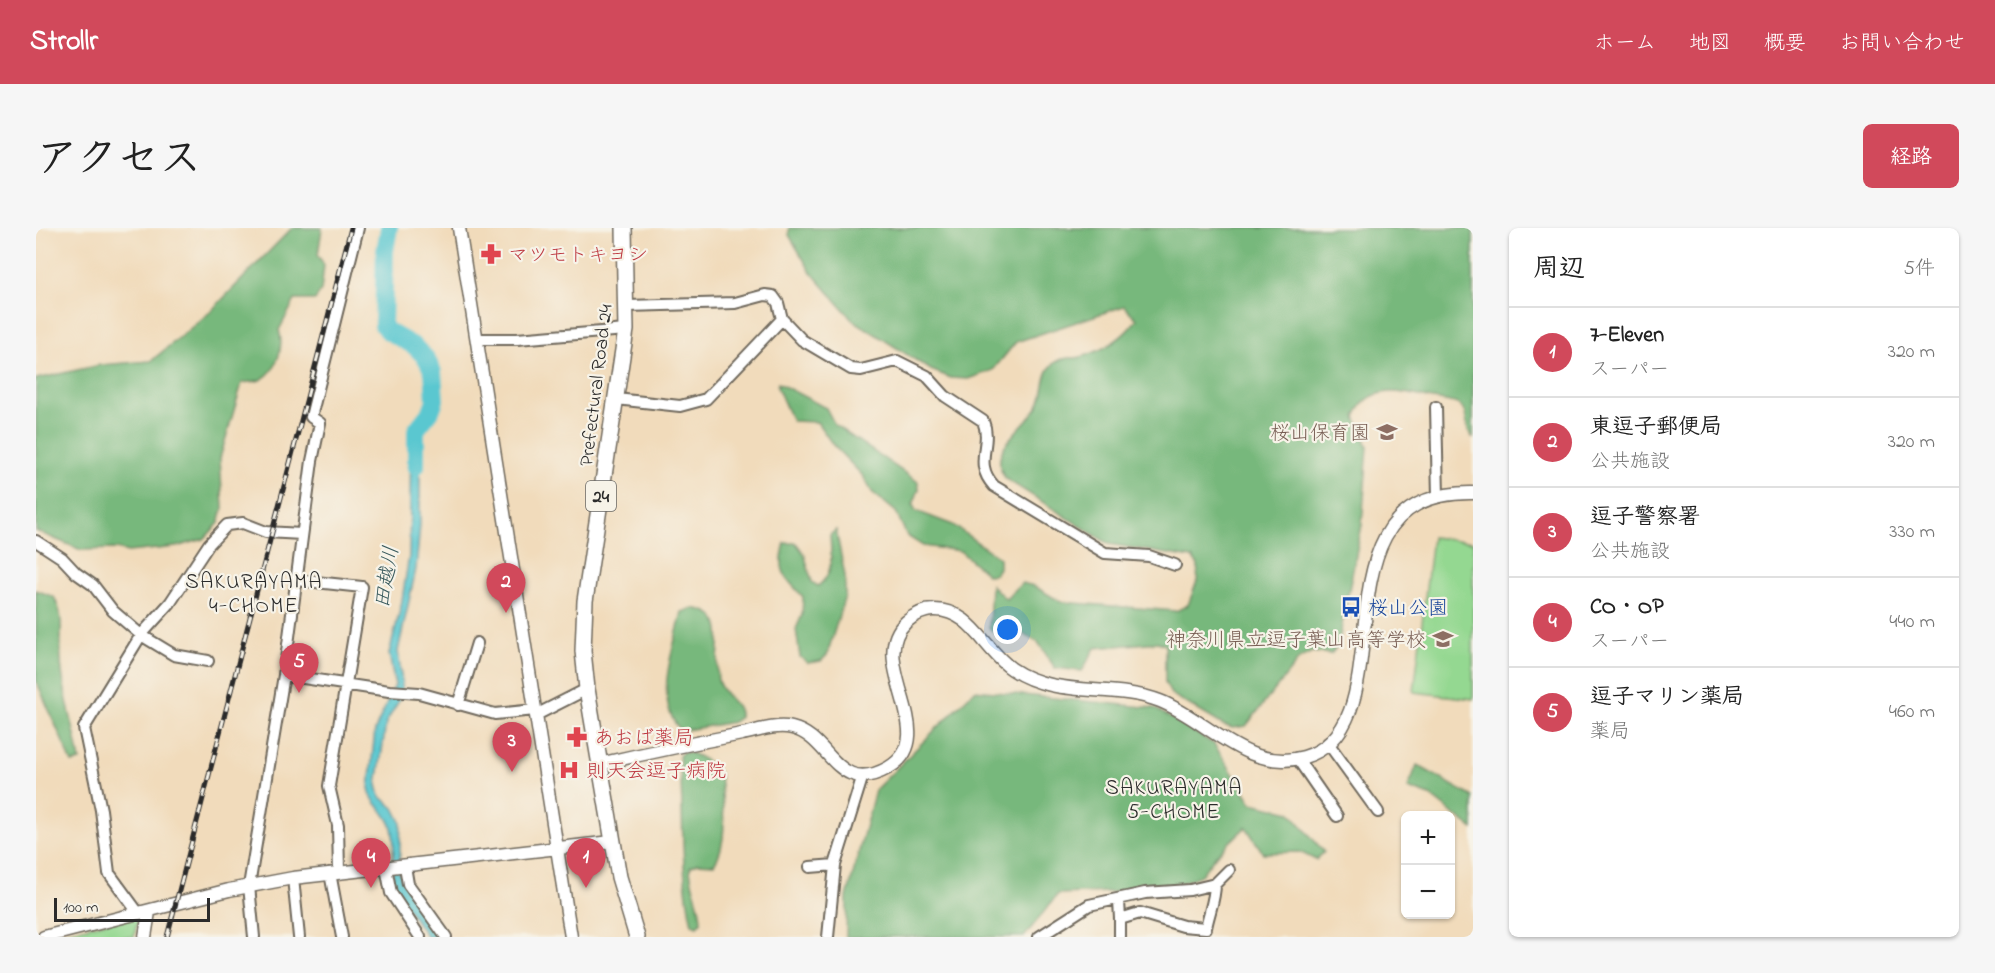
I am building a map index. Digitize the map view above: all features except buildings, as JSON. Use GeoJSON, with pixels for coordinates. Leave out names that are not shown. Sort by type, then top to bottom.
{"type":"FeatureCollection","features":[{"type":"Feature","properties":{"kind":"main road","name":"Prefectural Road 24"},"geometry":{"type":"LineString","coordinates":[[624,228],[626,330],[585,601],[583,651],[612,842],[624,900],[637,937]]}},
{"type":"Feature","properties":{"kind":"street"},"geometry":{"type":"LineString","coordinates":[[254,937],[249,886],[284,675],[302,534],[320,423],[311,417],[358,228]]}},
{"type":"Feature","properties":{"kind":"street"},"geometry":{"type":"LineString","coordinates":[[459,228],[571,937]]}},
{"type":"Feature","properties":{"kind":"street"},"geometry":{"type":"LineString","coordinates":[[627,306],[735,303],[765,295],[773,296],[782,319],[802,340],[851,369],[861,370],[897,361],[927,376],[945,396],[983,422],[986,428],[982,460],[985,476],[994,486],[1105,553],[1149,556],[1175,565]]}},
{"type":"Feature","properties":{"kind":"street"},"geometry":{"type":"LineString","coordinates":[[616,399],[680,406],[706,399],[782,319]]}},
{"type":"Feature","properties":{"kind":"street"},"geometry":{"type":"LineString","coordinates":[[477,339],[517,339],[626,330]]}},
{"type":"Feature","properties":{"kind":"street"},"geometry":{"type":"LineString","coordinates":[[1436,406],[1438,497]]}},
{"type":"Feature","properties":{"kind":"street"},"geometry":{"type":"LineString","coordinates":[[599,764],[726,737],[788,727],[807,734],[833,764],[845,771],[872,776],[896,764],[909,738],[909,722],[894,664],[893,650],[902,626],[916,615],[933,610],[947,611],[963,618],[998,658],[1035,681],[1150,698],[1172,707],[1249,753],[1273,760],[1312,754],[1328,743],[1346,721],[1354,697],[1373,566],[1390,530],[1410,511],[1438,497],[1473,493]]}},
{"type":"Feature","properties":{"kind":"street"},"geometry":{"type":"LineString","coordinates":[[145,937],[144,913],[109,873],[101,810],[84,728],[141,635],[170,603],[209,544],[227,525],[243,523],[266,532],[302,534]]}},
{"type":"Feature","properties":{"kind":"street"},"geometry":{"type":"LineString","coordinates":[[36,541],[62,558],[76,573],[93,585],[113,611],[141,635],[174,655],[208,661]]}},
{"type":"Feature","properties":{"kind":"street"},"geometry":{"type":"LineString","coordinates":[[297,580],[362,587],[329,786],[338,825],[334,872],[342,937]]}},
{"type":"Feature","properties":{"kind":"street"},"geometry":{"type":"LineString","coordinates":[[458,705],[477,643]]}},
{"type":"Feature","properties":{"kind":"street"},"geometry":{"type":"LineString","coordinates":[[284,675],[389,691],[406,691],[495,714],[535,712],[587,689]]}},
{"type":"Feature","properties":{"kind":"street"},"geometry":{"type":"LineString","coordinates":[[1328,743],[1378,812]]}},
{"type":"Feature","properties":{"kind":"street"},"geometry":{"type":"LineString","coordinates":[[1297,758],[1337,816]]}},
{"type":"Feature","properties":{"kind":"street"},"geometry":{"type":"LineString","coordinates":[[828,937],[835,865],[863,775]]}},
{"type":"Feature","properties":{"kind":"street"},"geometry":{"type":"LineString","coordinates":[[44,937],[249,886],[293,878],[612,842]]}},
{"type":"Feature","properties":{"kind":"street"},"geometry":{"type":"LineString","coordinates":[[810,867],[835,865]]}},
{"type":"Feature","properties":{"kind":"street"},"geometry":{"type":"LineString","coordinates":[[404,866],[408,884],[446,937]]}},
{"type":"Feature","properties":{"kind":"street"},"geometry":{"type":"LineString","coordinates":[[387,867],[391,893],[420,937]]}},
{"type":"Feature","properties":{"kind":"street"},"geometry":{"type":"LineString","coordinates":[[1039,937],[1089,904],[1119,901],[1145,893],[1174,893],[1215,884],[1229,870]]}},
{"type":"Feature","properties":{"kind":"street"},"geometry":{"type":"LineString","coordinates":[[293,878],[299,937]]}},
{"type":"Feature","properties":{"kind":"street"},"geometry":{"type":"LineString","coordinates":[[1120,919],[1140,914],[1183,926],[1206,928],[1214,902],[1215,884]]}},
{"type":"Feature","properties":{"kind":"street"},"geometry":{"type":"LineString","coordinates":[[1119,901],[1120,937]]}},
{"type":"Feature","properties":{"kind":"green space"},"geometry":{"type":"Polygon","coordinates":[[[292,228],[322,228],[318,255],[324,265],[321,291],[315,300],[295,300],[279,330],[280,350],[276,364],[268,375],[260,380],[242,383],[220,458],[223,508],[219,523],[204,539],[176,547],[128,552],[116,549],[81,550],[36,531],[36,379],[100,365],[151,361],[210,312],[292,228]]]}},
{"type":"Feature","properties":{"kind":"green space"},"geometry":{"type":"Polygon","coordinates":[[[789,228],[1473,228],[1473,438],[1468,430],[1462,409],[1453,403],[1398,392],[1387,392],[1369,398],[1361,406],[1355,417],[1368,446],[1362,525],[1338,645],[1331,654],[1312,652],[1300,658],[1246,726],[1233,728],[1223,725],[1171,694],[1165,683],[1165,645],[1158,642],[1095,648],[1082,671],[1055,668],[1038,642],[1016,630],[1001,638],[989,628],[991,585],[1006,599],[1022,583],[1034,586],[1061,602],[1176,611],[1188,605],[1197,581],[1198,565],[1192,558],[1109,544],[1006,479],[1001,468],[1000,458],[1003,449],[1038,406],[1046,376],[1052,365],[1060,360],[1081,357],[1106,347],[1126,332],[1137,319],[1124,306],[1016,342],[993,370],[968,379],[951,378],[931,370],[853,320],[811,272],[789,235],[789,228]]]}},
{"type":"Feature","properties":{"kind":"green space"},"geometry":{"type":"Polygon","coordinates":[[[778,383],[826,408],[835,425],[918,482],[919,489],[913,505],[916,511],[953,525],[999,558],[999,568],[995,574],[988,575],[960,551],[923,546],[907,536],[896,512],[872,492],[863,476],[833,445],[817,422],[792,421],[777,387],[778,383]]]}},
{"type":"Feature","properties":{"kind":"green space"},"geometry":{"type":"Polygon","coordinates":[[[836,530],[845,576],[845,596],[827,655],[821,661],[808,663],[800,657],[796,629],[802,615],[803,597],[791,584],[782,567],[785,543],[796,543],[804,553],[812,582],[818,586],[830,569],[830,535],[836,530]]]}},
{"type":"Feature","properties":{"kind":"green space"},"geometry":{"type":"Polygon","coordinates":[[[1432,537],[1473,542],[1473,699],[1414,692],[1432,537]]]}},
{"type":"Feature","properties":{"kind":"green space"},"geometry":{"type":"Polygon","coordinates":[[[36,590],[54,597],[60,612],[62,674],[80,761],[72,763],[36,680],[36,590]]]}},
{"type":"Feature","properties":{"kind":"green space"},"geometry":{"type":"Polygon","coordinates":[[[693,608],[709,613],[716,620],[719,633],[718,680],[723,691],[737,707],[739,718],[733,722],[681,731],[672,718],[666,689],[682,612],[693,608]]]}},
{"type":"Feature","properties":{"kind":"green space"},"geometry":{"type":"Polygon","coordinates":[[[975,690],[1154,708],[1214,744],[1252,803],[1290,812],[1324,852],[1316,860],[1300,852],[1263,853],[1246,827],[1216,855],[1201,875],[1163,890],[1058,894],[1024,937],[846,937],[847,897],[875,790],[975,690]]]}},
{"type":"Feature","properties":{"kind":"green space"},"geometry":{"type":"Polygon","coordinates":[[[683,752],[698,756],[709,763],[720,775],[723,809],[722,844],[714,864],[697,863],[690,867],[701,915],[701,922],[697,926],[692,924],[685,882],[679,756],[683,752]]]}},
{"type":"Feature","properties":{"kind":"green space"},"geometry":{"type":"Polygon","coordinates":[[[1417,765],[1473,797],[1473,829],[1455,815],[1455,811],[1450,811],[1430,796],[1408,788],[1417,765]]]}},
{"type":"Feature","properties":{"kind":"green space"},"geometry":{"type":"Polygon","coordinates":[[[139,914],[134,937],[45,937],[139,914]]]}},
{"type":"Feature","properties":{"kind":"water"},"geometry":{"type":"Polygon","coordinates":[[[411,440],[420,443],[420,525],[416,569],[398,651],[402,682],[401,697],[386,723],[377,785],[380,796],[394,808],[401,822],[399,872],[403,882],[440,937],[427,937],[395,890],[392,828],[370,794],[369,788],[375,730],[395,685],[389,654],[401,606],[409,556],[411,440]]]}},
{"type":"Feature","properties":{"kind":"waterway","name":"田越川"},"geometry":{"type":"LineString","coordinates":[[389,228],[385,251],[383,326],[414,346],[426,358],[433,372],[435,400],[431,411],[416,430],[416,466]]}},
{"type":"Feature","properties":{"kind":"railway"},"geometry":{"type":"LineString","coordinates":[[167,937],[351,228]]}},
{"type":"Feature","properties":{"kind":"place","name":"マツモトキヨシ"},"geometry":{"type":"Point","coordinates":[491,254]}},
{"type":"Feature","properties":{"kind":"place","name":"桜山保育園"},"geometry":{"type":"Point","coordinates":[1387,432]}},
{"type":"Feature","properties":{"kind":"place","name":"桜山公園"},"geometry":{"type":"Point","coordinates":[1351,607]}},
{"type":"Feature","properties":{"kind":"place","name":"東逗子郵便局"},"geometry":{"type":"Point","coordinates":[506,613]}},
{"type":"Feature","properties":{"kind":"place","name":"神奈川県立逗子葉山高等学校"},"geometry":{"type":"Point","coordinates":[1443,639]}},
{"type":"Feature","properties":{"kind":"place","name":"逗子マリン薬局"},"geometry":{"type":"Point","coordinates":[299,693]}},
{"type":"Feature","properties":{"kind":"place","name":"あおば薬局"},"geometry":{"type":"Point","coordinates":[577,737]}},
{"type":"Feature","properties":{"kind":"place","name":"則天会逗子病院"},"geometry":{"type":"Point","coordinates":[569,770]}},
{"type":"Feature","properties":{"kind":"place","name":"逗子警察署"},"geometry":{"type":"Point","coordinates":[512,772]}},
{"type":"Feature","properties":{"kind":"place","name":"CO・OP"},"geometry":{"type":"Point","coordinates":[371,888]}},
{"type":"Feature","properties":{"kind":"place","name":"7-Eleven"},"geometry":{"type":"Point","coordinates":[586,888]}},
{"type":"Feature","properties":{"kind":"district","name":"SAKURAYAMA 4-CHOME"},"geometry":{"type":"Point","coordinates":[254,593]}},
{"type":"Feature","properties":{"kind":"district","name":"SAKURAYAMA 5-CHOME"},"geometry":{"type":"Point","coordinates":[1174,799]}}]}
